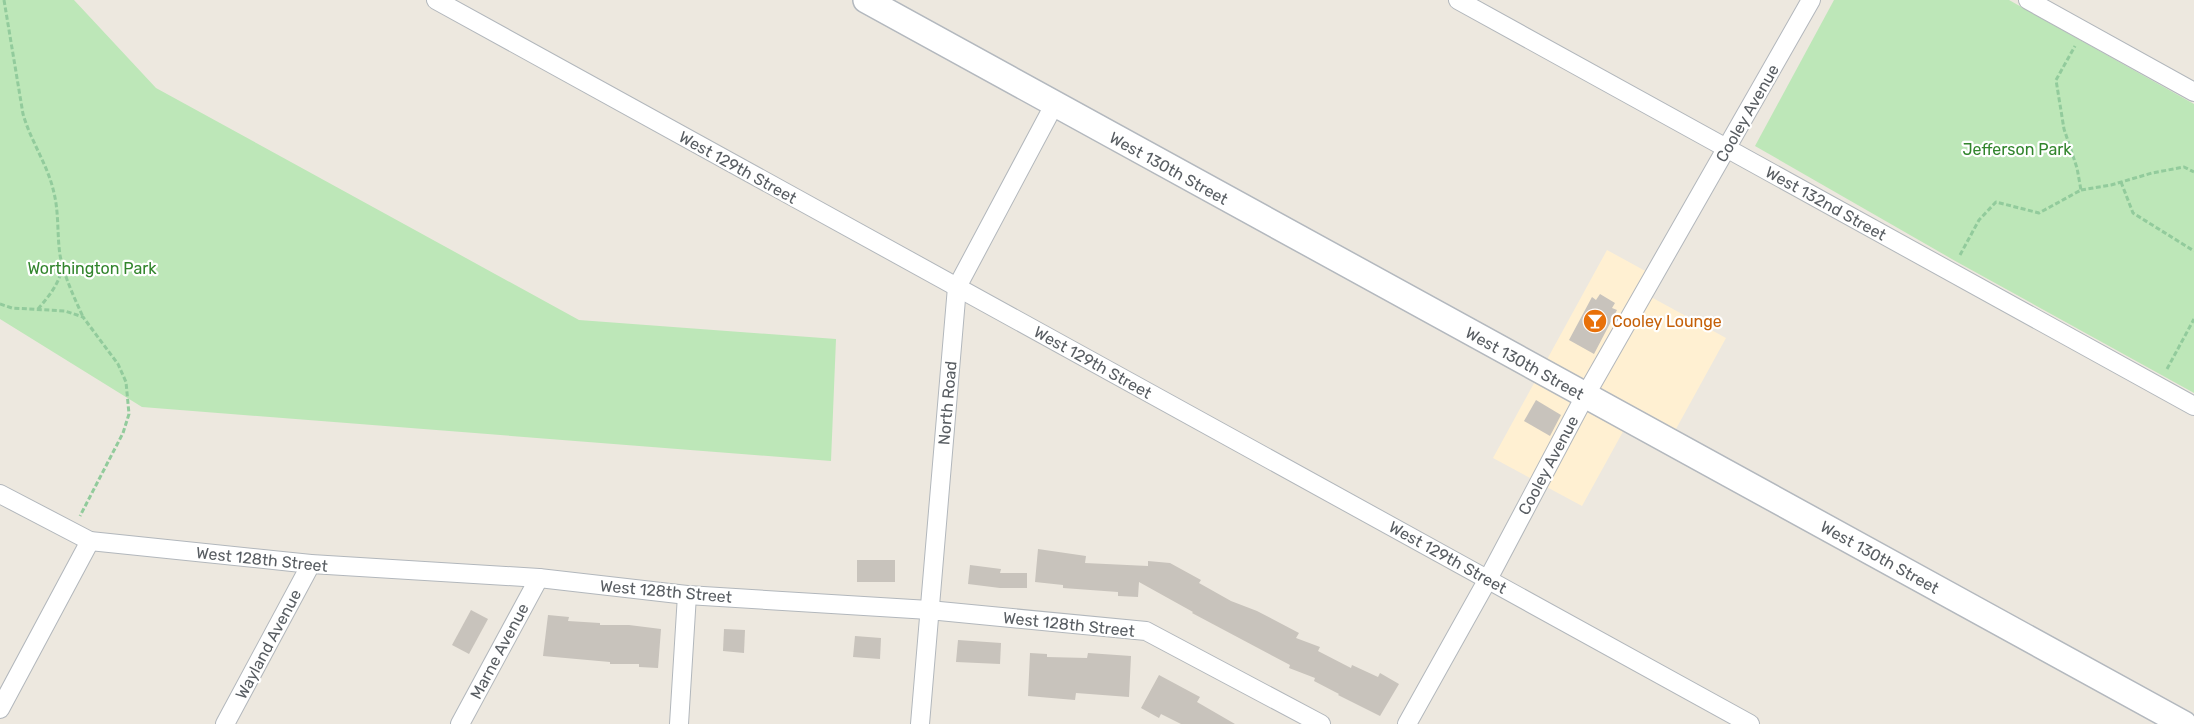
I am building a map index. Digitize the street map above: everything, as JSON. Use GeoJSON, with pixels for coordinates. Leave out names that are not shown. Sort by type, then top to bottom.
{"type":"FeatureCollection","features":[{"type":"Feature","properties":{"kind":"main road","name":"West 130th Street"},"geometry":{"type":"LineString","coordinates":[[866,0],[2170,720]]}},
{"type":"Feature","properties":{"kind":"street","name":"West 129th Street"},"geometry":{"type":"LineString","coordinates":[[436,0],[1750,724]]}},
{"type":"Feature","properties":{"kind":"street","name":"West 132nd Street"},"geometry":{"type":"LineString","coordinates":[[1458,0],[2194,406]]}},
{"type":"Feature","properties":{"kind":"street","name":"Cooley Avenue"},"geometry":{"type":"LineString","coordinates":[[1407,724],[1488,579],[1585,396],[1811,0]]}},
{"type":"Feature","properties":{"kind":"street"},"geometry":{"type":"LineString","coordinates":[[2028,0],[2194,92]]}},
{"type":"Feature","properties":{"kind":"street","name":"North Road"},"geometry":{"type":"LineString","coordinates":[[920,724],[957,287],[1054,105]]}},
{"type":"Feature","properties":{"kind":"street","name":"West 128th Street"},"geometry":{"type":"LineString","coordinates":[[0,494],[90,541],[311,564],[539,578],[687,595],[929,610],[1146,631],[1321,724]]}},
{"type":"Feature","properties":{"kind":"street"},"geometry":{"type":"LineString","coordinates":[[0,709],[90,541]]}},
{"type":"Feature","properties":{"kind":"street","name":"Wayland Avenue"},"geometry":{"type":"LineString","coordinates":[[225,724],[311,564]]}},
{"type":"Feature","properties":{"kind":"street","name":"Marne Avenue"},"geometry":{"type":"LineString","coordinates":[[460,724],[539,578]]}},
{"type":"Feature","properties":{"kind":"street"},"geometry":{"type":"LineString","coordinates":[[679,724],[687,595]]}},
{"type":"Feature","properties":{"kind":"path"},"geometry":{"type":"LineString","coordinates":[[4,0],[27,130],[41,154],[55,194],[62,271],[53,290],[37,309]]}},
{"type":"Feature","properties":{"kind":"path"},"geometry":{"type":"LineString","coordinates":[[2075,46],[2056,80],[2064,129],[2078,168],[2081,190]]}},
{"type":"Feature","properties":{"kind":"path"},"geometry":{"type":"LineString","coordinates":[[1960,255],[1979,220],[1996,202],[2039,213],[2081,190],[2184,167],[2194,172]]}},
{"type":"Feature","properties":{"kind":"path"},"geometry":{"type":"LineString","coordinates":[[2121,182],[2133,213],[2194,250]]}},
{"type":"Feature","properties":{"kind":"path"},"geometry":{"type":"LineString","coordinates":[[62,262],[71,290],[83,317],[118,364],[126,382],[129,414],[122,433],[79,518]]}},
{"type":"Feature","properties":{"kind":"path"},"geometry":{"type":"LineString","coordinates":[[0,304],[12,308],[65,312],[83,317]]}},
{"type":"Feature","properties":{"kind":"path"},"geometry":{"type":"LineString","coordinates":[[2167,369],[2194,319]]}},
{"type":"Feature","properties":{"kind":"shaded area"},"geometry":{"type":"Polygon","coordinates":[[[1607,250],[1660,279],[1651,297],[1726,338],[1665,449],[1625,428],[1582,506],[1493,458],[1607,250]]]}},
{"type":"Feature","properties":{"kind":"green space","name":"Worthington Park"},"geometry":{"type":"Polygon","coordinates":[[[0,0],[74,0],[156,88],[579,320],[836,339],[831,461],[142,407],[0,319],[0,0]]]}},
{"type":"Feature","properties":{"kind":"green space","name":"Jefferson Park"},"geometry":{"type":"Polygon","coordinates":[[[1834,0],[2009,0],[2194,104],[2194,393],[1957,262],[1755,146],[1834,0]]]}},
{"type":"Feature","properties":{"kind":"building","name":"Cooley Lounge"},"geometry":{"type":"Polygon","coordinates":[[[1600,294],[1615,303],[1612,308],[1617,310],[1594,354],[1569,340],[1592,297],[1596,300],[1600,294]]]}},
{"type":"Feature","properties":{"kind":"building"},"geometry":{"type":"Polygon","coordinates":[[[1536,400],[1561,415],[1550,436],[1524,421],[1536,400]]]}},
{"type":"Feature","properties":{"kind":"building"},"geometry":{"type":"Polygon","coordinates":[[[1038,549],[1086,556],[1085,563],[1148,566],[1148,561],[1170,563],[1201,580],[1199,583],[1231,601],[1257,611],[1299,633],[1296,638],[1320,647],[1318,651],[1351,668],[1352,665],[1378,677],[1380,673],[1399,684],[1380,716],[1314,681],[1315,678],[1289,668],[1290,665],[1192,613],[1139,582],[1138,597],[1118,596],[1118,592],[1063,588],[1063,585],[1035,582],[1038,549]]]}},
{"type":"Feature","properties":{"kind":"building"},"geometry":{"type":"Polygon","coordinates":[[[857,560],[895,560],[895,582],[857,582],[857,560]]]}},
{"type":"Feature","properties":{"kind":"building"},"geometry":{"type":"Polygon","coordinates":[[[970,565],[1001,569],[1000,573],[1027,573],[1027,588],[1000,588],[968,584],[970,565]]]}},
{"type":"Feature","properties":{"kind":"building"},"geometry":{"type":"Polygon","coordinates":[[[471,610],[488,619],[469,654],[452,645],[471,610]]]}},
{"type":"Feature","properties":{"kind":"building"},"geometry":{"type":"Polygon","coordinates":[[[548,615],[569,617],[568,621],[600,623],[600,625],[629,625],[661,629],[658,668],[639,667],[639,664],[610,664],[610,662],[543,656],[548,615]]]}},
{"type":"Feature","properties":{"kind":"building"},"geometry":{"type":"Polygon","coordinates":[[[724,629],[745,630],[744,653],[723,651],[724,629]]]}},
{"type":"Feature","properties":{"kind":"building"},"geometry":{"type":"Polygon","coordinates":[[[855,636],[881,638],[880,659],[853,657],[855,636]]]}},
{"type":"Feature","properties":{"kind":"building"},"geometry":{"type":"Polygon","coordinates":[[[958,640],[1001,643],[1000,664],[956,662],[958,640]]]}},
{"type":"Feature","properties":{"kind":"building"},"geometry":{"type":"Polygon","coordinates":[[[1030,653],[1047,654],[1047,657],[1087,658],[1088,653],[1131,656],[1129,697],[1076,693],[1075,700],[1028,696],[1030,653]]]}},
{"type":"Feature","properties":{"kind":"building"},"geometry":{"type":"Polygon","coordinates":[[[1159,675],[1200,697],[1197,702],[1235,724],[1181,724],[1161,714],[1159,718],[1141,708],[1159,675]]]}},
{"type":"Feature","properties":{"kind":"place","name":"Cooley Lounge"},"geometry":{"type":"Point","coordinates":[1595,321]}}]}
